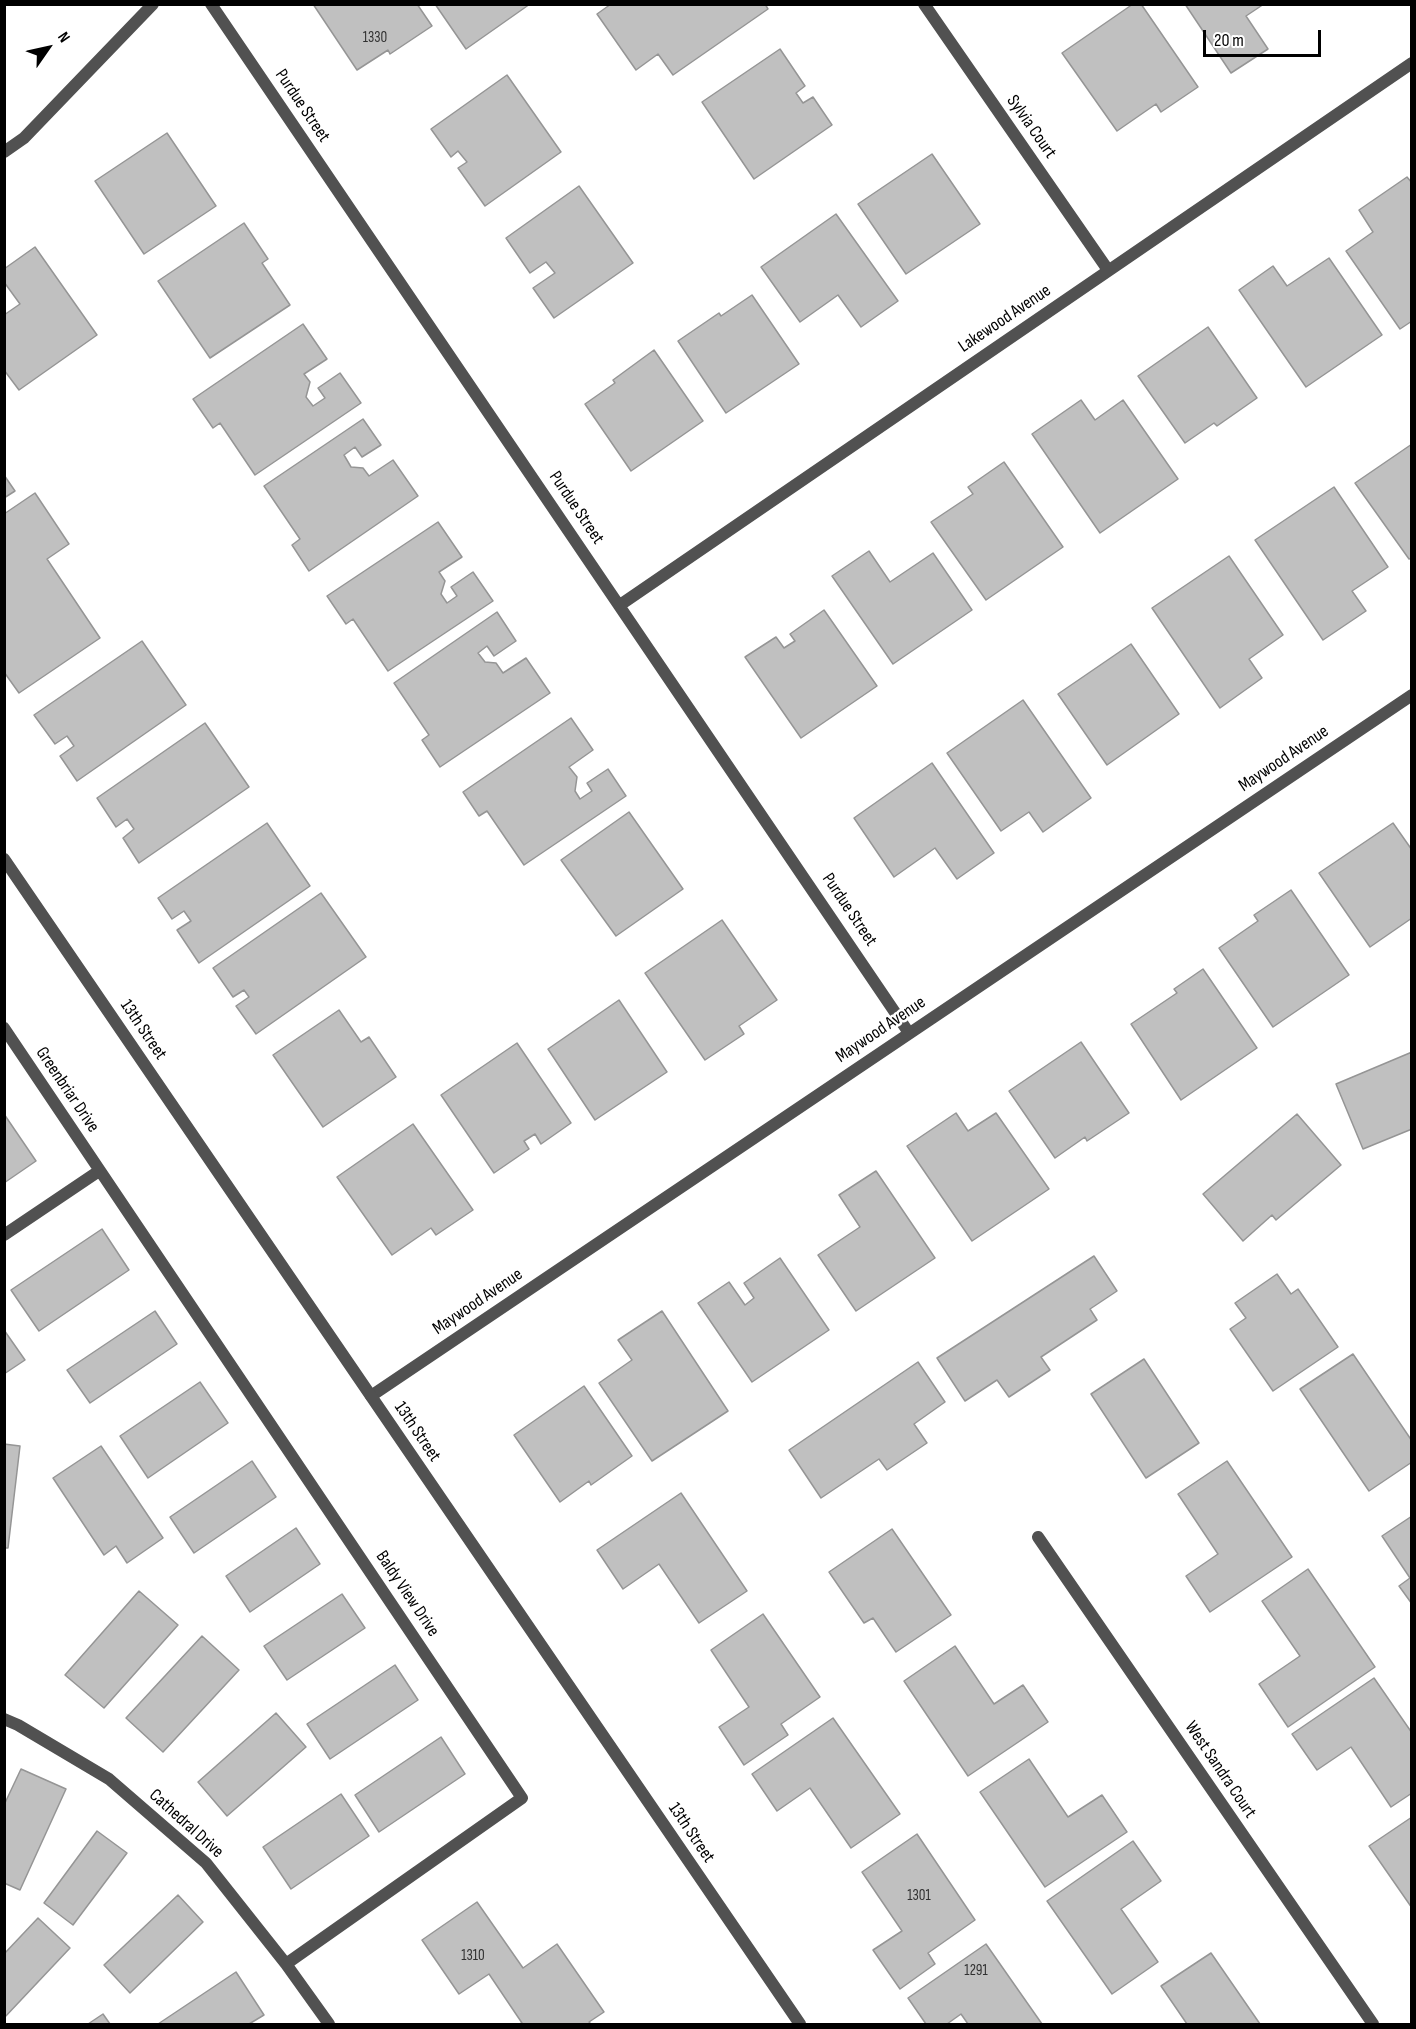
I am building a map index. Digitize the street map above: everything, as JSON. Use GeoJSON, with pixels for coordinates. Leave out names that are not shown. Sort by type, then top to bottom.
{"type":"FeatureCollection","features":[{"type":"Feature","properties":{"kind":"street"},"geometry":{"type":"LineString","coordinates":[[4,152],[24,138],[153,4]]}},
{"type":"Feature","properties":{"kind":"street","name":"Purdue Street"},"geometry":{"type":"LineString","coordinates":[[212,4],[909,1033]]}},
{"type":"Feature","properties":{"kind":"street","name":"Sylvia Court"},"geometry":{"type":"LineString","coordinates":[[924,4],[1108,270]]}},
{"type":"Feature","properties":{"kind":"street","name":"Lakewood Avenue"},"geometry":{"type":"LineString","coordinates":[[620,605],[1412,63]]}},
{"type":"Feature","properties":{"kind":"street","name":"Maywood Avenue"},"geometry":{"type":"LineString","coordinates":[[371,1396],[1412,695]]}},
{"type":"Feature","properties":{"kind":"street","name":"13th Street"},"geometry":{"type":"LineString","coordinates":[[4,859],[800,2025]]}},
{"type":"Feature","properties":{"kind":"street","name":"Greenbriar Drive"},"geometry":{"type":"LineString","coordinates":[[4,1028],[99,1171]]}},
{"type":"Feature","properties":{"kind":"street"},"geometry":{"type":"LineString","coordinates":[[4,1235],[99,1171]]}},
{"type":"Feature","properties":{"kind":"street","name":"Baldy View Drive"},"geometry":{"type":"LineString","coordinates":[[99,1171],[522,1798],[286,1964]]}},
{"type":"Feature","properties":{"kind":"street","name":"West Sandra Court"},"geometry":{"type":"LineString","coordinates":[[1038,1537],[1373,2025]]}},
{"type":"Feature","properties":{"kind":"street","name":"Cathedral Drive"},"geometry":{"type":"LineString","coordinates":[[4,1719],[109,1779],[206,1863],[286,1964],[329,2025]]}},
{"type":"Feature","properties":{"kind":"building"},"geometry":{"type":"Polygon","coordinates":[[[313,4],[417,4],[432,26],[390,54],[388,50],[357,70],[313,4]]]}},
{"type":"Feature","properties":{"kind":"building"},"geometry":{"type":"Polygon","coordinates":[[[435,4],[530,4],[466,49],[435,4]]]}},
{"type":"Feature","properties":{"kind":"building"},"geometry":{"type":"Polygon","coordinates":[[[611,4],[765,4],[768,9],[673,75],[658,54],[636,70],[597,14],[611,4]]]}},
{"type":"Feature","properties":{"kind":"building"},"geometry":{"type":"Polygon","coordinates":[[[1133,4],[1141,4],[1198,87],[1161,112],[1156,104],[1117,131],[1062,53],[1133,4]]]}},
{"type":"Feature","properties":{"kind":"building"},"geometry":{"type":"Polygon","coordinates":[[[1185,4],[1264,4],[1246,16],[1268,49],[1231,73],[1185,4]]]}},
{"type":"Feature","properties":{"kind":"building"},"geometry":{"type":"Polygon","coordinates":[[[780,49],[805,86],[796,93],[803,103],[813,97],[832,125],[754,179],[702,102],[780,49]]]}},
{"type":"Feature","properties":{"kind":"building"},"geometry":{"type":"Polygon","coordinates":[[[507,75],[561,152],[485,206],[458,168],[467,162],[458,151],[451,157],[431,129],[507,75]]]}},
{"type":"Feature","properties":{"kind":"building"},"geometry":{"type":"Polygon","coordinates":[[[167,133],[216,206],[144,254],[95,181],[167,133]]]}},
{"type":"Feature","properties":{"kind":"building"},"geometry":{"type":"Polygon","coordinates":[[[932,154],[980,224],[906,274],[858,204],[932,154]]]}},
{"type":"Feature","properties":{"kind":"building"},"geometry":{"type":"Polygon","coordinates":[[[1407,177],[1412,183],[1412,321],[1400,329],[1346,251],[1373,232],[1359,210],[1407,177]]]}},
{"type":"Feature","properties":{"kind":"building"},"geometry":{"type":"Polygon","coordinates":[[[579,186],[633,263],[554,318],[533,288],[555,273],[546,262],[530,273],[506,238],[579,186]]]}},
{"type":"Feature","properties":{"kind":"building"},"geometry":{"type":"Polygon","coordinates":[[[836,214],[898,301],[861,327],[838,295],[800,322],[761,267],[836,214]]]}},
{"type":"Feature","properties":{"kind":"building"},"geometry":{"type":"Polygon","coordinates":[[[244,223],[268,259],[262,263],[290,305],[210,358],[158,281],[244,223]]]}},
{"type":"Feature","properties":{"kind":"building"},"geometry":{"type":"Polygon","coordinates":[[[35,247],[97,335],[19,390],[4,370],[4,315],[20,304],[4,282],[4,269],[35,247]]]}},
{"type":"Feature","properties":{"kind":"building"},"geometry":{"type":"Polygon","coordinates":[[[1329,258],[1382,335],[1306,387],[1239,290],[1273,266],[1287,286],[1329,258]]]}},
{"type":"Feature","properties":{"kind":"building"},"geometry":{"type":"Polygon","coordinates":[[[752,295],[799,364],[726,413],[678,341],[719,313],[721,316],[752,295]]]}},
{"type":"Feature","properties":{"kind":"building"},"geometry":{"type":"Polygon","coordinates":[[[303,324],[327,359],[304,374],[310,382],[306,397],[313,406],[325,398],[318,388],[340,373],[361,403],[255,475],[220,423],[213,428],[193,399],[303,324]]]}},
{"type":"Feature","properties":{"kind":"building"},"geometry":{"type":"Polygon","coordinates":[[[1208,327],[1257,398],[1217,426],[1214,423],[1185,443],[1138,376],[1208,327]]]}},
{"type":"Feature","properties":{"kind":"building"},"geometry":{"type":"Polygon","coordinates":[[[654,350],[703,421],[631,471],[585,404],[615,383],[613,380],[654,350]]]}},
{"type":"Feature","properties":{"kind":"building"},"geometry":{"type":"Polygon","coordinates":[[[1081,400],[1095,420],[1123,400],[1178,479],[1100,533],[1032,434],[1081,400]]]}},
{"type":"Feature","properties":{"kind":"building"},"geometry":{"type":"Polygon","coordinates":[[[363,419],[381,445],[362,457],[355,447],[344,455],[351,467],[363,468],[369,476],[393,460],[418,496],[309,571],[292,545],[300,539],[264,486],[363,419]]]}},
{"type":"Feature","properties":{"kind":"building"},"geometry":{"type":"Polygon","coordinates":[[[1412,444],[1412,558],[1409,559],[1355,483],[1412,444]]]}},
{"type":"Feature","properties":{"kind":"building"},"geometry":{"type":"Polygon","coordinates":[[[1004,462],[1063,547],[986,600],[931,522],[973,494],[968,487],[1004,462]]]}},
{"type":"Feature","properties":{"kind":"building"},"geometry":{"type":"Polygon","coordinates":[[[4,475],[15,491],[4,498],[4,475]]]}},
{"type":"Feature","properties":{"kind":"building"},"geometry":{"type":"Polygon","coordinates":[[[1334,487],[1388,567],[1352,591],[1366,611],[1323,640],[1255,540],[1334,487]]]}},
{"type":"Feature","properties":{"kind":"building"},"geometry":{"type":"Polygon","coordinates":[[[35,493],[69,544],[47,559],[100,638],[19,693],[4,672],[4,514],[35,493]]]}},
{"type":"Feature","properties":{"kind":"building"},"geometry":{"type":"Polygon","coordinates":[[[438,522],[462,557],[439,572],[445,581],[441,594],[447,603],[457,596],[451,587],[473,572],[493,601],[388,671],[353,619],[346,624],[327,596],[438,522]]]}},
{"type":"Feature","properties":{"kind":"building"},"geometry":{"type":"Polygon","coordinates":[[[869,551],[890,582],[933,553],[972,610],[893,664],[832,576],[869,551]]]}},
{"type":"Feature","properties":{"kind":"building"},"geometry":{"type":"Polygon","coordinates":[[[1229,556],[1283,635],[1249,659],[1262,678],[1220,708],[1152,608],[1229,556]]]}},
{"type":"Feature","properties":{"kind":"building"},"geometry":{"type":"Polygon","coordinates":[[[824,610],[877,686],[801,738],[745,657],[776,637],[784,648],[795,641],[790,634],[824,610]]]}},
{"type":"Feature","properties":{"kind":"building"},"geometry":{"type":"Polygon","coordinates":[[[497,612],[516,641],[494,656],[487,646],[478,653],[485,662],[496,663],[503,673],[526,658],[550,693],[440,767],[422,740],[429,735],[394,683],[497,612]]]}},
{"type":"Feature","properties":{"kind":"building"},"geometry":{"type":"Polygon","coordinates":[[[142,641],[186,705],[77,781],[60,756],[74,746],[67,736],[55,744],[34,715],[142,641]]]}},
{"type":"Feature","properties":{"kind":"building"},"geometry":{"type":"Polygon","coordinates":[[[1131,644],[1179,714],[1107,765],[1058,694],[1131,644]]]}},
{"type":"Feature","properties":{"kind":"building"},"geometry":{"type":"Polygon","coordinates":[[[1023,700],[1091,798],[1043,832],[1029,812],[1001,831],[947,753],[1023,700]]]}},
{"type":"Feature","properties":{"kind":"building"},"geometry":{"type":"Polygon","coordinates":[[[571,718],[593,750],[569,767],[577,777],[575,791],[580,799],[592,791],[587,783],[608,769],[626,796],[524,865],[487,811],[479,816],[463,792],[571,718]]]}},
{"type":"Feature","properties":{"kind":"building"},"geometry":{"type":"Polygon","coordinates":[[[205,723],[249,787],[139,863],[123,838],[134,829],[127,819],[116,827],[97,798],[205,723]]]}},
{"type":"Feature","properties":{"kind":"building"},"geometry":{"type":"Polygon","coordinates":[[[932,763],[994,853],[957,879],[935,848],[894,877],[854,818],[932,763]]]}},
{"type":"Feature","properties":{"kind":"building"},"geometry":{"type":"Polygon","coordinates":[[[629,812],[683,889],[616,936],[561,860],[629,812]]]}},
{"type":"Feature","properties":{"kind":"building"},"geometry":{"type":"Polygon","coordinates":[[[267,823],[310,886],[199,963],[177,930],[191,921],[184,911],[172,919],[158,898],[267,823]]]}},
{"type":"Feature","properties":{"kind":"building"},"geometry":{"type":"Polygon","coordinates":[[[1393,823],[1412,850],[1412,918],[1370,947],[1319,873],[1393,823]]]}},
{"type":"Feature","properties":{"kind":"building"},"geometry":{"type":"Polygon","coordinates":[[[1291,890],[1349,975],[1273,1027],[1219,948],[1258,921],[1254,915],[1291,890]]]}},
{"type":"Feature","properties":{"kind":"building"},"geometry":{"type":"Polygon","coordinates":[[[321,893],[366,957],[256,1034],[236,1006],[249,997],[244,990],[233,997],[213,968],[321,893]]]}},
{"type":"Feature","properties":{"kind":"building"},"geometry":{"type":"Polygon","coordinates":[[[722,920],[777,1000],[739,1026],[744,1034],[705,1060],[645,973],[722,920]]]}},
{"type":"Feature","properties":{"kind":"building"},"geometry":{"type":"Polygon","coordinates":[[[1203,969],[1257,1048],[1181,1100],[1131,1024],[1177,993],[1174,989],[1203,969]]]}},
{"type":"Feature","properties":{"kind":"building"},"geometry":{"type":"Polygon","coordinates":[[[619,1000],[667,1072],[595,1120],[548,1049],[619,1000]]]}},
{"type":"Feature","properties":{"kind":"building"},"geometry":{"type":"Polygon","coordinates":[[[339,1010],[361,1042],[369,1037],[396,1077],[323,1127],[273,1055],[339,1010]]]}},
{"type":"Feature","properties":{"kind":"building"},"geometry":{"type":"Polygon","coordinates":[[[1081,1042],[1129,1113],[1087,1141],[1085,1137],[1055,1158],[1009,1091],[1081,1042]]]}},
{"type":"Feature","properties":{"kind":"building"},"geometry":{"type":"Polygon","coordinates":[[[517,1043],[571,1123],[541,1144],[535,1134],[524,1141],[529,1149],[494,1173],[441,1095],[517,1043]]]}},
{"type":"Feature","properties":{"kind":"building"},"geometry":{"type":"Polygon","coordinates":[[[1412,1052],[1412,1129],[1363,1149],[1336,1084],[1412,1052]]]}},
{"type":"Feature","properties":{"kind":"building"},"geometry":{"type":"Polygon","coordinates":[[[956,1113],[968,1131],[996,1113],[1049,1189],[972,1241],[907,1146],[956,1113]]]}},
{"type":"Feature","properties":{"kind":"building"},"geometry":{"type":"Polygon","coordinates":[[[4,1114],[36,1161],[4,1183],[4,1114]]]}},
{"type":"Feature","properties":{"kind":"building"},"geometry":{"type":"Polygon","coordinates":[[[1297,1114],[1341,1165],[1276,1220],[1272,1215],[1243,1241],[1203,1194],[1297,1114]]]}},
{"type":"Feature","properties":{"kind":"building"},"geometry":{"type":"Polygon","coordinates":[[[413,1124],[473,1210],[436,1235],[431,1228],[392,1255],[337,1177],[413,1124]]]}},
{"type":"Feature","properties":{"kind":"building"},"geometry":{"type":"Polygon","coordinates":[[[876,1171],[935,1258],[856,1311],[818,1255],[860,1227],[839,1195],[876,1171]]]}},
{"type":"Feature","properties":{"kind":"building"},"geometry":{"type":"Polygon","coordinates":[[[102,1229],[129,1270],[39,1331],[11,1290],[102,1229]]]}},
{"type":"Feature","properties":{"kind":"building"},"geometry":{"type":"Polygon","coordinates":[[[1094,1256],[1117,1291],[1090,1309],[1097,1320],[1041,1357],[1050,1370],[1009,1397],[997,1380],[965,1401],[937,1358],[1094,1256]]]}},
{"type":"Feature","properties":{"kind":"building"},"geometry":{"type":"Polygon","coordinates":[[[780,1258],[829,1330],[752,1382],[698,1303],[729,1282],[745,1305],[754,1298],[744,1283],[780,1258]]]}},
{"type":"Feature","properties":{"kind":"building"},"geometry":{"type":"Polygon","coordinates":[[[1277,1274],[1291,1294],[1298,1289],[1338,1347],[1273,1391],[1230,1329],[1246,1318],[1235,1303],[1277,1274]]]}},
{"type":"Feature","properties":{"kind":"building"},"geometry":{"type":"Polygon","coordinates":[[[155,1311],[177,1344],[90,1403],[67,1370],[155,1311]]]}},
{"type":"Feature","properties":{"kind":"building"},"geometry":{"type":"Polygon","coordinates":[[[662,1311],[728,1411],[652,1461],[599,1383],[632,1360],[618,1340],[662,1311]]]}},
{"type":"Feature","properties":{"kind":"building"},"geometry":{"type":"Polygon","coordinates":[[[4,1330],[25,1360],[4,1374],[4,1330]]]}},
{"type":"Feature","properties":{"kind":"building"},"geometry":{"type":"Polygon","coordinates":[[[1353,1354],[1412,1441],[1412,1462],[1369,1491],[1300,1389],[1353,1354]]]}},
{"type":"Feature","properties":{"kind":"building"},"geometry":{"type":"Polygon","coordinates":[[[1144,1359],[1199,1443],[1146,1478],[1091,1394],[1144,1359]]]}},
{"type":"Feature","properties":{"kind":"building"},"geometry":{"type":"Polygon","coordinates":[[[918,1362],[945,1402],[914,1424],[927,1443],[887,1470],[879,1459],[821,1498],[789,1450],[918,1362]]]}},
{"type":"Feature","properties":{"kind":"building"},"geometry":{"type":"Polygon","coordinates":[[[200,1382],[228,1423],[148,1478],[120,1436],[200,1382]]]}},
{"type":"Feature","properties":{"kind":"building"},"geometry":{"type":"Polygon","coordinates":[[[584,1386],[632,1456],[591,1485],[589,1481],[560,1502],[514,1435],[584,1386]]]}},
{"type":"Feature","properties":{"kind":"building"},"geometry":{"type":"Polygon","coordinates":[[[4,1444],[20,1446],[8,1548],[4,1548],[4,1444]]]}},
{"type":"Feature","properties":{"kind":"building"},"geometry":{"type":"Polygon","coordinates":[[[101,1446],[163,1538],[127,1563],[116,1546],[104,1555],[53,1478],[101,1446]]]}},
{"type":"Feature","properties":{"kind":"building"},"geometry":{"type":"Polygon","coordinates":[[[252,1461],[276,1497],[194,1553],[170,1517],[252,1461]]]}},
{"type":"Feature","properties":{"kind":"building"},"geometry":{"type":"Polygon","coordinates":[[[1227,1461],[1292,1557],[1210,1612],[1186,1576],[1218,1554],[1178,1494],[1227,1461]]]}},
{"type":"Feature","properties":{"kind":"building"},"geometry":{"type":"Polygon","coordinates":[[[681,1493],[747,1591],[699,1623],[659,1564],[623,1589],[597,1550],[681,1493]]]}},
{"type":"Feature","properties":{"kind":"building"},"geometry":{"type":"Polygon","coordinates":[[[1412,1516],[1412,1604],[1399,1586],[1410,1578],[1382,1536],[1412,1516]]]}},
{"type":"Feature","properties":{"kind":"building"},"geometry":{"type":"Polygon","coordinates":[[[296,1528],[320,1564],[250,1612],[226,1576],[296,1528]]]}},
{"type":"Feature","properties":{"kind":"building"},"geometry":{"type":"Polygon","coordinates":[[[892,1529],[951,1615],[896,1652],[873,1618],[864,1623],[829,1572],[892,1529]]]}},
{"type":"Feature","properties":{"kind":"building"},"geometry":{"type":"Polygon","coordinates":[[[1308,1569],[1375,1667],[1288,1727],[1259,1684],[1300,1656],[1262,1601],[1308,1569]]]}},
{"type":"Feature","properties":{"kind":"building"},"geometry":{"type":"Polygon","coordinates":[[[139,1591],[178,1625],[104,1708],[65,1675],[139,1591]]]}},
{"type":"Feature","properties":{"kind":"building"},"geometry":{"type":"Polygon","coordinates":[[[342,1594],[365,1628],[287,1680],[264,1646],[342,1594]]]}},
{"type":"Feature","properties":{"kind":"building"},"geometry":{"type":"Polygon","coordinates":[[[763,1614],[820,1697],[781,1724],[788,1735],[744,1765],[719,1727],[749,1707],[711,1650],[763,1614]]]}},
{"type":"Feature","properties":{"kind":"building"},"geometry":{"type":"Polygon","coordinates":[[[202,1636],[239,1670],[163,1752],[126,1718],[202,1636]]]}},
{"type":"Feature","properties":{"kind":"building"},"geometry":{"type":"Polygon","coordinates":[[[955,1646],[994,1704],[1023,1685],[1048,1722],[968,1776],[904,1681],[955,1646]]]}},
{"type":"Feature","properties":{"kind":"building"},"geometry":{"type":"Polygon","coordinates":[[[395,1665],[418,1700],[330,1759],[307,1724],[395,1665]]]}},
{"type":"Feature","properties":{"kind":"building"},"geometry":{"type":"Polygon","coordinates":[[[1374,1678],[1412,1733],[1412,1793],[1391,1807],[1351,1747],[1317,1770],[1292,1734],[1374,1678]]]}},
{"type":"Feature","properties":{"kind":"building"},"geometry":{"type":"Polygon","coordinates":[[[276,1713],[306,1747],[227,1816],[198,1782],[276,1713]]]}},
{"type":"Feature","properties":{"kind":"building"},"geometry":{"type":"Polygon","coordinates":[[[833,1718],[900,1814],[851,1848],[810,1788],[777,1811],[752,1774],[833,1718]]]}},
{"type":"Feature","properties":{"kind":"building"},"geometry":{"type":"Polygon","coordinates":[[[441,1737],[465,1774],[379,1832],[355,1795],[441,1737]]]}},
{"type":"Feature","properties":{"kind":"building"},"geometry":{"type":"Polygon","coordinates":[[[1029,1759],[1068,1817],[1102,1795],[1127,1832],[1045,1887],[980,1792],[1029,1759]]]}},
{"type":"Feature","properties":{"kind":"building"},"geometry":{"type":"Polygon","coordinates":[[[21,1769],[66,1789],[20,1890],[4,1883],[4,1805],[21,1769]]]}},
{"type":"Feature","properties":{"kind":"building"},"geometry":{"type":"Polygon","coordinates":[[[341,1794],[369,1836],[291,1889],[263,1847],[341,1794]]]}},
{"type":"Feature","properties":{"kind":"building"},"geometry":{"type":"Polygon","coordinates":[[[1412,1817],[1412,1908],[1369,1846],[1412,1817]]]}},
{"type":"Feature","properties":{"kind":"building"},"geometry":{"type":"Polygon","coordinates":[[[97,1831],[127,1853],[73,1925],[44,1903],[97,1831]]]}},
{"type":"Feature","properties":{"kind":"building"},"geometry":{"type":"Polygon","coordinates":[[[917,1834],[975,1920],[928,1953],[935,1964],[900,1989],[873,1950],[902,1931],[862,1872],[917,1834]]]}},
{"type":"Feature","properties":{"kind":"building"},"geometry":{"type":"Polygon","coordinates":[[[1133,1841],[1161,1881],[1121,1909],[1158,1962],[1112,1994],[1047,1901],[1133,1841]]]}},
{"type":"Feature","properties":{"kind":"building"},"geometry":{"type":"Polygon","coordinates":[[[178,1895],[203,1922],[130,1993],[104,1965],[178,1895]]]}},
{"type":"Feature","properties":{"kind":"building"},"geometry":{"type":"Polygon","coordinates":[[[477,1902],[523,1968],[557,1944],[604,2012],[589,2022],[591,2024],[519,2024],[522,2023],[489,1974],[459,1994],[422,1940],[477,1902]]]}},
{"type":"Feature","properties":{"kind":"building"},"geometry":{"type":"Polygon","coordinates":[[[38,1918],[70,1948],[4,2018],[4,1954],[38,1918]]]}},
{"type":"Feature","properties":{"kind":"building"},"geometry":{"type":"Polygon","coordinates":[[[986,1944],[1042,2024],[968,2024],[961,2014],[947,2024],[926,2024],[908,1998],[986,1944]]]}},
{"type":"Feature","properties":{"kind":"building"},"geometry":{"type":"Polygon","coordinates":[[[1211,1953],[1260,2024],[1187,2024],[1161,1986],[1211,1953]]]}},
{"type":"Feature","properties":{"kind":"building"},"geometry":{"type":"Polygon","coordinates":[[[236,1972],[264,2015],[249,2024],[158,2024],[236,1972]]]}},
{"type":"Feature","properties":{"kind":"building"},"geometry":{"type":"Polygon","coordinates":[[[103,2014],[110,2024],[88,2024],[103,2014]]]}}]}
